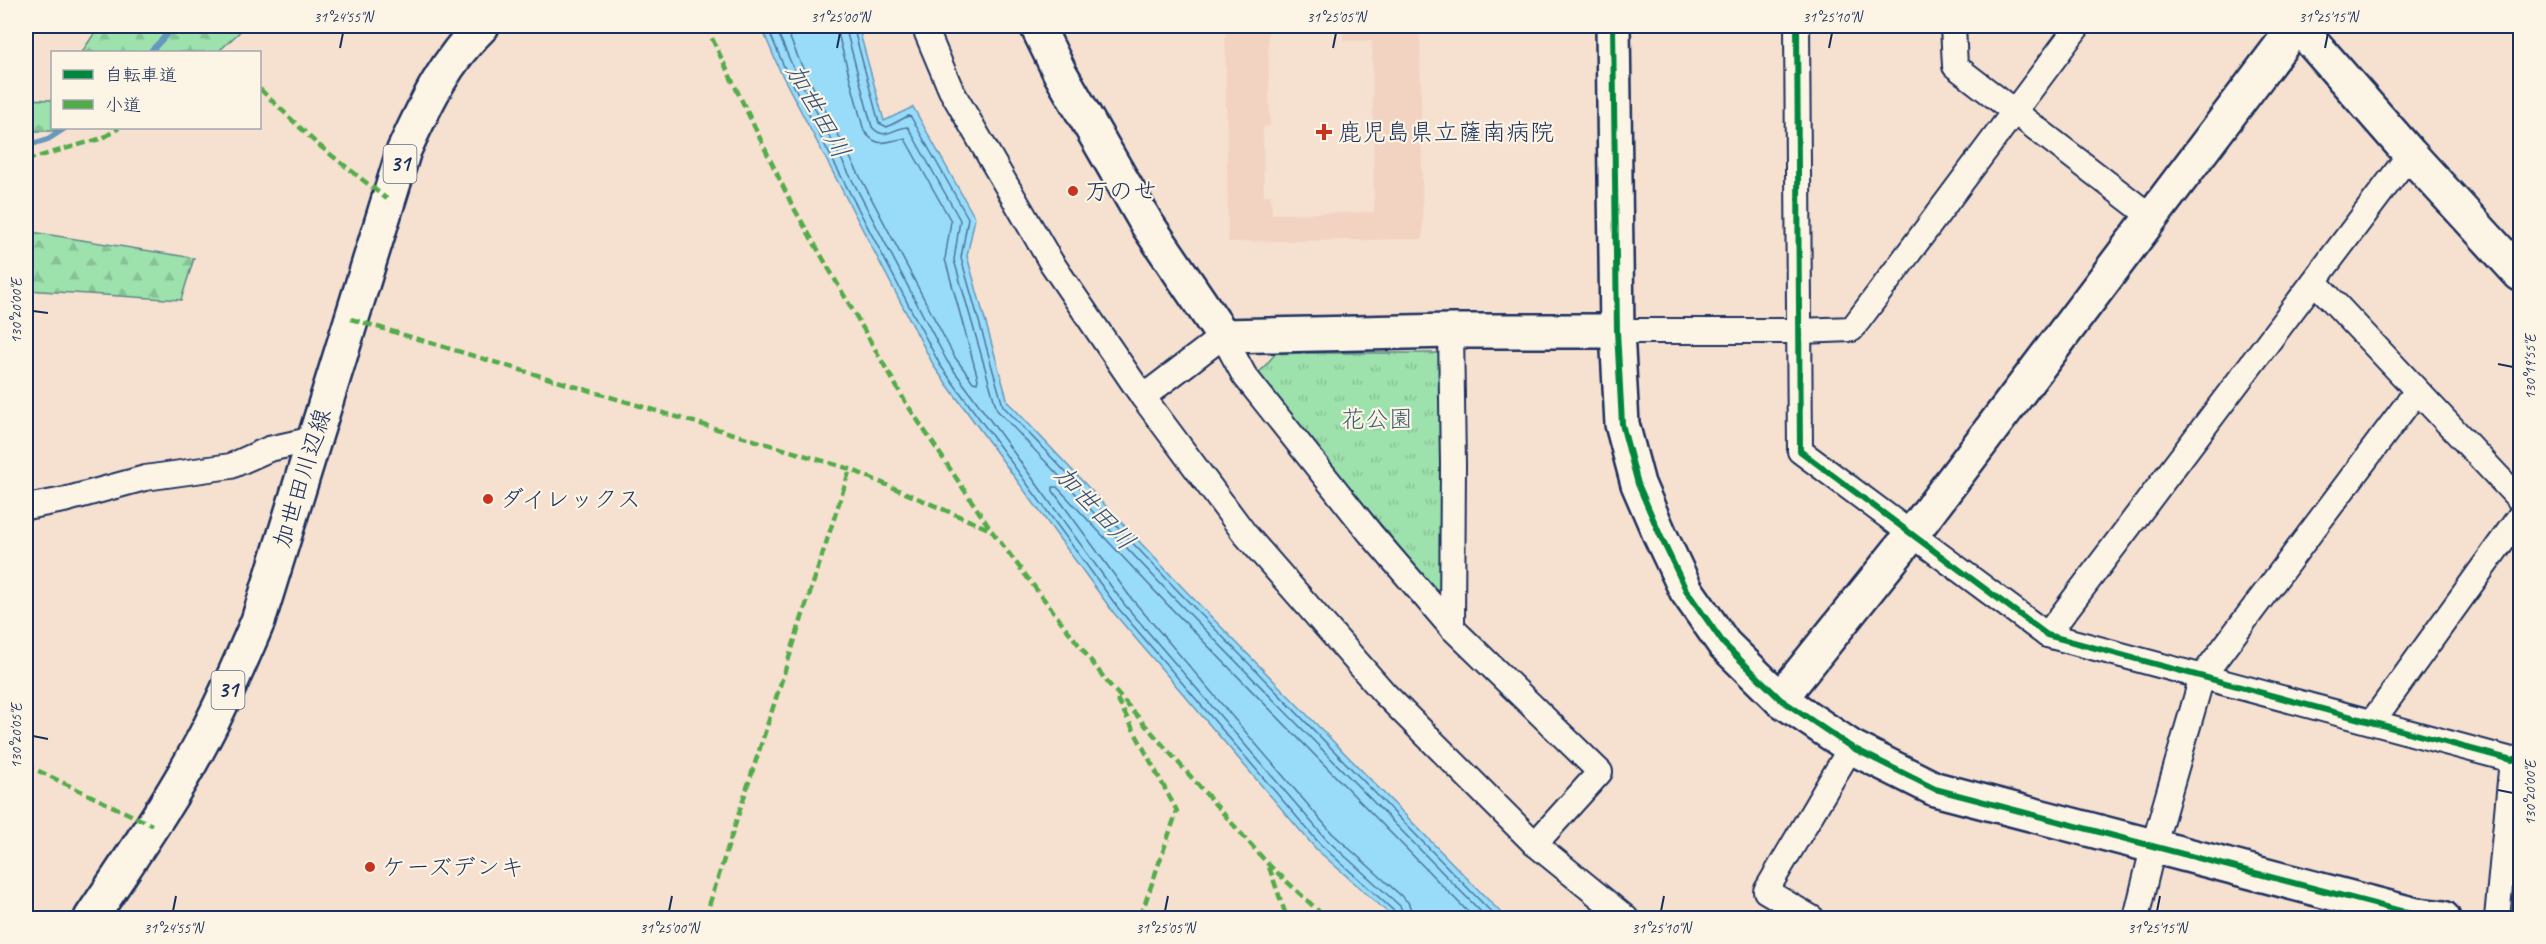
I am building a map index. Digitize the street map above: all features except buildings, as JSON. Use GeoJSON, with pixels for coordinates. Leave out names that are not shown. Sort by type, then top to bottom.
{"type":"FeatureCollection","features":[{"type":"Feature","properties":{"kind":"street","name":"加世田川辺線"},"geometry":{"type":"LineString","coordinates":[[91,918],[152,825],[203,740],[232,681],[258,621],[404,150],[427,100],[446,69],[482,26]]}},
{"type":"Feature","properties":{"kind":"street"},"geometry":{"type":"LineString","coordinates":[[924,26],[951,90],[1045,252],[1143,397],[1245,534],[1329,633],[1385,694],[1535,844],[1626,918]]}},
{"type":"Feature","properties":{"kind":"street"},"geometry":{"type":"LineString","coordinates":[[1037,26],[1060,73],[1147,224],[1223,336],[1244,375],[1370,533],[1452,628],[1600,772],[1535,844]]}},
{"type":"Feature","properties":{"kind":"street"},"geometry":{"type":"LineString","coordinates":[[1613,26],[1617,331],[1622,424],[1638,484],[1660,536],[1686,590],[1724,644],[1780,699],[1851,747],[1935,789],[2416,915],[2443,918]]}},
{"type":"Feature","properties":{"kind":"street"},"geometry":{"type":"LineString","coordinates":[[1797,26],[1800,451],[2047,635],[2516,758],[2497,918]]}},
{"type":"Feature","properties":{"kind":"street"},"geometry":{"type":"LineString","coordinates":[[1953,26],[1955,66],[2150,216]]}},
{"type":"Feature","properties":{"kind":"street"},"geometry":{"type":"LineString","coordinates":[[1143,397],[1223,336],[1451,331],[1800,331],[1852,328],[2078,26]]}},
{"type":"Feature","properties":{"kind":"street"},"geometry":{"type":"LineString","coordinates":[[1780,699],[1912,534],[2150,216],[2297,26],[2409,154],[2520,274]]}},
{"type":"Feature","properties":{"kind":"street"},"geometry":{"type":"LineString","coordinates":[[2047,635],[2315,282],[2409,154]]}},
{"type":"Feature","properties":{"kind":"street"},"geometry":{"type":"LineString","coordinates":[[2315,282],[2520,500]]}},
{"type":"Feature","properties":{"kind":"street"},"geometry":{"type":"LineString","coordinates":[[1451,331],[1454,465],[1452,628]]}},
{"type":"Feature","properties":{"kind":"street"},"geometry":{"type":"LineString","coordinates":[[2136,918],[2202,677],[2417,391]]}},
{"type":"Feature","properties":{"kind":"street"},"geometry":{"type":"LineString","coordinates":[[26,507],[64,500],[145,478],[231,466],[269,448],[314,439]]}},
{"type":"Feature","properties":{"kind":"street"},"geometry":{"type":"LineString","coordinates":[[2372,722],[2520,516]]}},
{"type":"Feature","properties":{"kind":"street"},"geometry":{"type":"LineString","coordinates":[[1812,918],[1766,891],[1851,747]]}},
{"type":"Feature","properties":{"kind":"shaded area","name":"鹿児島県立薩南病院"},"geometry":{"type":"Polygon","coordinates":[[[1225,26],[1268,26],[1270,126],[1263,127],[1264,195],[1271,195],[1272,214],[1374,212],[1372,41],[1343,41],[1343,26],[1420,26],[1423,239],[1228,242],[1225,26]]]}},
{"type":"Feature","properties":{"kind":"green space"},"geometry":{"type":"Polygon","coordinates":[[[99,26],[246,26],[219,51],[83,51],[99,26]]]}},
{"type":"Feature","properties":{"kind":"green space"},"geometry":{"type":"Polygon","coordinates":[[[26,99],[51,100],[51,129],[58,129],[26,131],[26,99]]]}},
{"type":"Feature","properties":{"kind":"green space"},"geometry":{"type":"Polygon","coordinates":[[[32,232],[194,258],[181,300],[26,290],[26,235],[32,232]]]}},
{"type":"Feature","properties":{"kind":"green space","name":"花公園"},"geometry":{"type":"Polygon","coordinates":[[[1276,353],[1442,353],[1444,587],[1435,590],[1257,375],[1276,353]]]}},
{"type":"Feature","properties":{"kind":"water","name":"加世田川"},"geometry":{"type":"Polygon","coordinates":[[[761,26],[858,26],[884,121],[913,107],[975,218],[967,256],[1008,402],[1183,588],[1506,918],[1394,918],[1316,849],[1113,612],[935,368],[780,71],[761,26]]]}},
{"type":"Feature","properties":{"kind":"waterway"},"geometry":{"type":"LineString","coordinates":[[151,51],[175,26]]}},
{"type":"Feature","properties":{"kind":"waterway"},"geometry":{"type":"LineString","coordinates":[[26,146],[48,139],[63,129]]}},
{"type":"Feature","properties":{"kind":"marked path"},"geometry":{"type":"LineString","coordinates":[[706,26],[791,203],[906,403],[991,530],[1108,683],[1268,864],[1326,918]]}},
{"type":"Feature","properties":{"kind":"marked path"},"geometry":{"type":"LineString","coordinates":[[261,90],[316,143],[387,199]]}},
{"type":"Feature","properties":{"kind":"marked path"},"geometry":{"type":"LineString","coordinates":[[26,160],[103,138],[117,129]]}},
{"type":"Feature","properties":{"kind":"marked path"},"geometry":{"type":"LineString","coordinates":[[351,319],[850,469],[991,530]]}},
{"type":"Feature","properties":{"kind":"marked path"},"geometry":{"type":"LineString","coordinates":[[705,918],[850,469]]}},
{"type":"Feature","properties":{"kind":"marked path"},"geometry":{"type":"LineString","coordinates":[[1117,699],[1177,811],[1140,918]]}},
{"type":"Feature","properties":{"kind":"marked path"},"geometry":{"type":"LineString","coordinates":[[26,765],[152,825]]}},
{"type":"Feature","properties":{"kind":"marked path"},"geometry":{"type":"LineString","coordinates":[[1269,867],[1287,918]]}},
{"type":"Feature","properties":{"kind":"cycle path"},"geometry":{"type":"LineString","coordinates":[[1613,26],[1617,331],[1622,424],[1638,484],[1660,535],[1686,590],[1724,644],[1780,699],[1851,747],[1935,789],[2416,915],[2443,918]]}},
{"type":"Feature","properties":{"kind":"cycle path"},"geometry":{"type":"LineString","coordinates":[[1797,26],[1800,451],[2047,635],[2512,760],[2520,757]]}},
{"type":"Feature","properties":{"kind":"place","name":"鹿児島県立薩南病院"},"geometry":{"type":"Point","coordinates":[1324,132]}},
{"type":"Feature","properties":{"kind":"place","name":"万のせ"},"geometry":{"type":"Point","coordinates":[1073,191]}},
{"type":"Feature","properties":{"kind":"place","name":"ダイレックス"},"geometry":{"type":"Point","coordinates":[488,499]}},
{"type":"Feature","properties":{"kind":"place","name":"ケーズデンキ"},"geometry":{"type":"Point","coordinates":[370,867]}}]}
